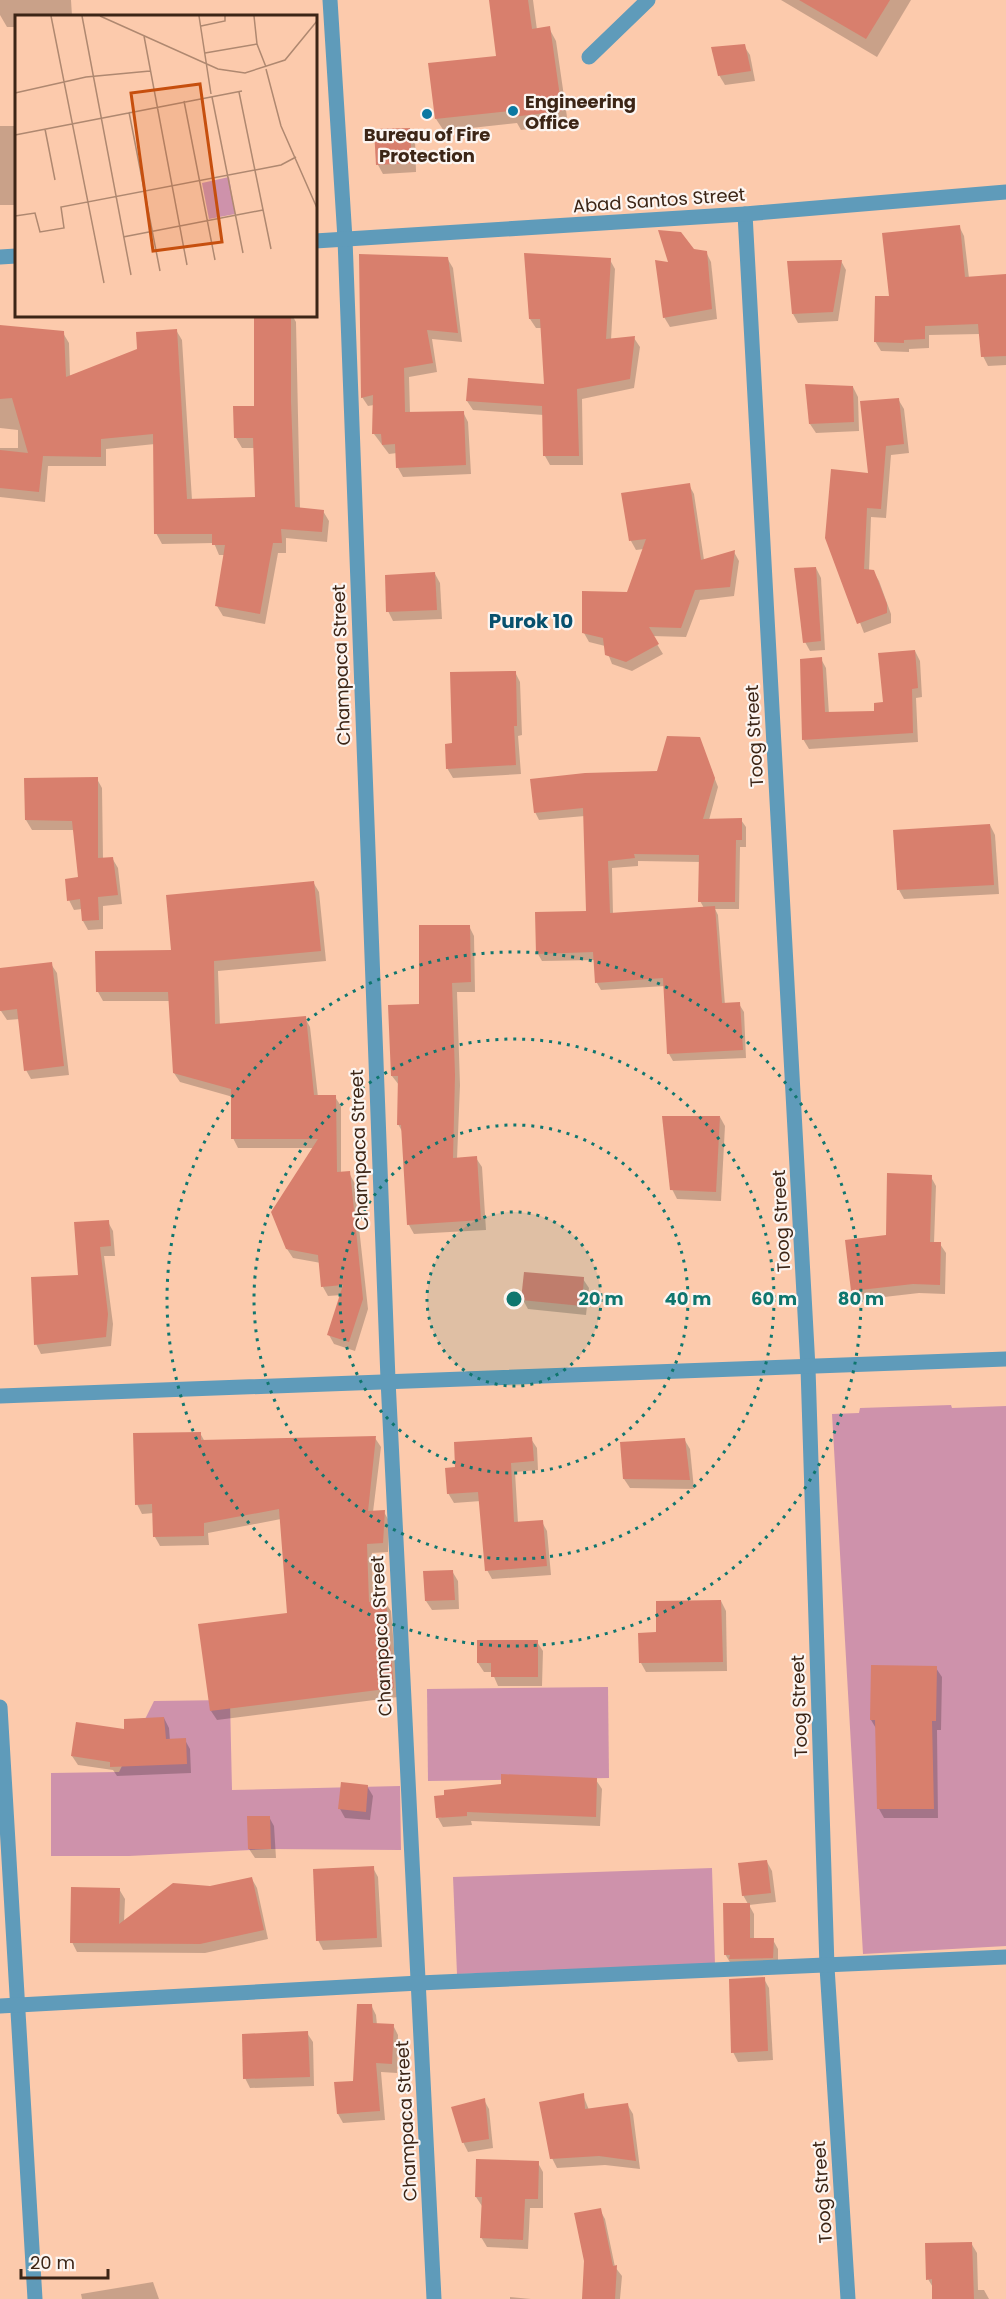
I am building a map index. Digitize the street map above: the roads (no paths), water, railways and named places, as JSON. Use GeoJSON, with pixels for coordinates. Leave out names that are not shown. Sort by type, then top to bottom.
{"type":"FeatureCollection","features":[{"type":"Feature","properties":{"kind":"street","name":"Champaca Street"},"geometry":{"type":"LineString","coordinates":[[330,0],[345,239],[388,1380],[434,2299]]}},
{"type":"Feature","properties":{"kind":"street"},"geometry":{"type":"LineString","coordinates":[[589,57],[648,0]]}},
{"type":"Feature","properties":{"kind":"street","name":"Abad Santos Street"},"geometry":{"type":"LineString","coordinates":[[316,241],[745,214],[1006,192]]}},
{"type":"Feature","properties":{"kind":"street","name":"Toog Street"},"geometry":{"type":"LineString","coordinates":[[745,214],[808,1368],[827,1967],[848,2299]]}},
{"type":"Feature","properties":{"kind":"street"},"geometry":{"type":"LineString","coordinates":[[0,257],[15,256]]}},
{"type":"Feature","properties":{"kind":"street"},"geometry":{"type":"LineString","coordinates":[[0,1396],[1006,1359]]}},
{"type":"Feature","properties":{"kind":"street"},"geometry":{"type":"LineString","coordinates":[[0,1707],[35,2299]]}},
{"type":"Feature","properties":{"kind":"street"},"geometry":{"type":"LineString","coordinates":[[0,2006],[419,1983],[827,1967],[1006,1957]]}},
{"type":"Feature","properties":{"kind":"place","name":"Engineering Office"},"geometry":{"type":"Point","coordinates":[513,111]}},
{"type":"Feature","properties":{"kind":"place","name":"Bureau of Fire Protection"},"geometry":{"type":"Point","coordinates":[427,114]}},
{"type":"Feature","properties":{"kind":"district","name":"Purok 10"},"geometry":{"type":"Point","coordinates":[531,621]}}]}
